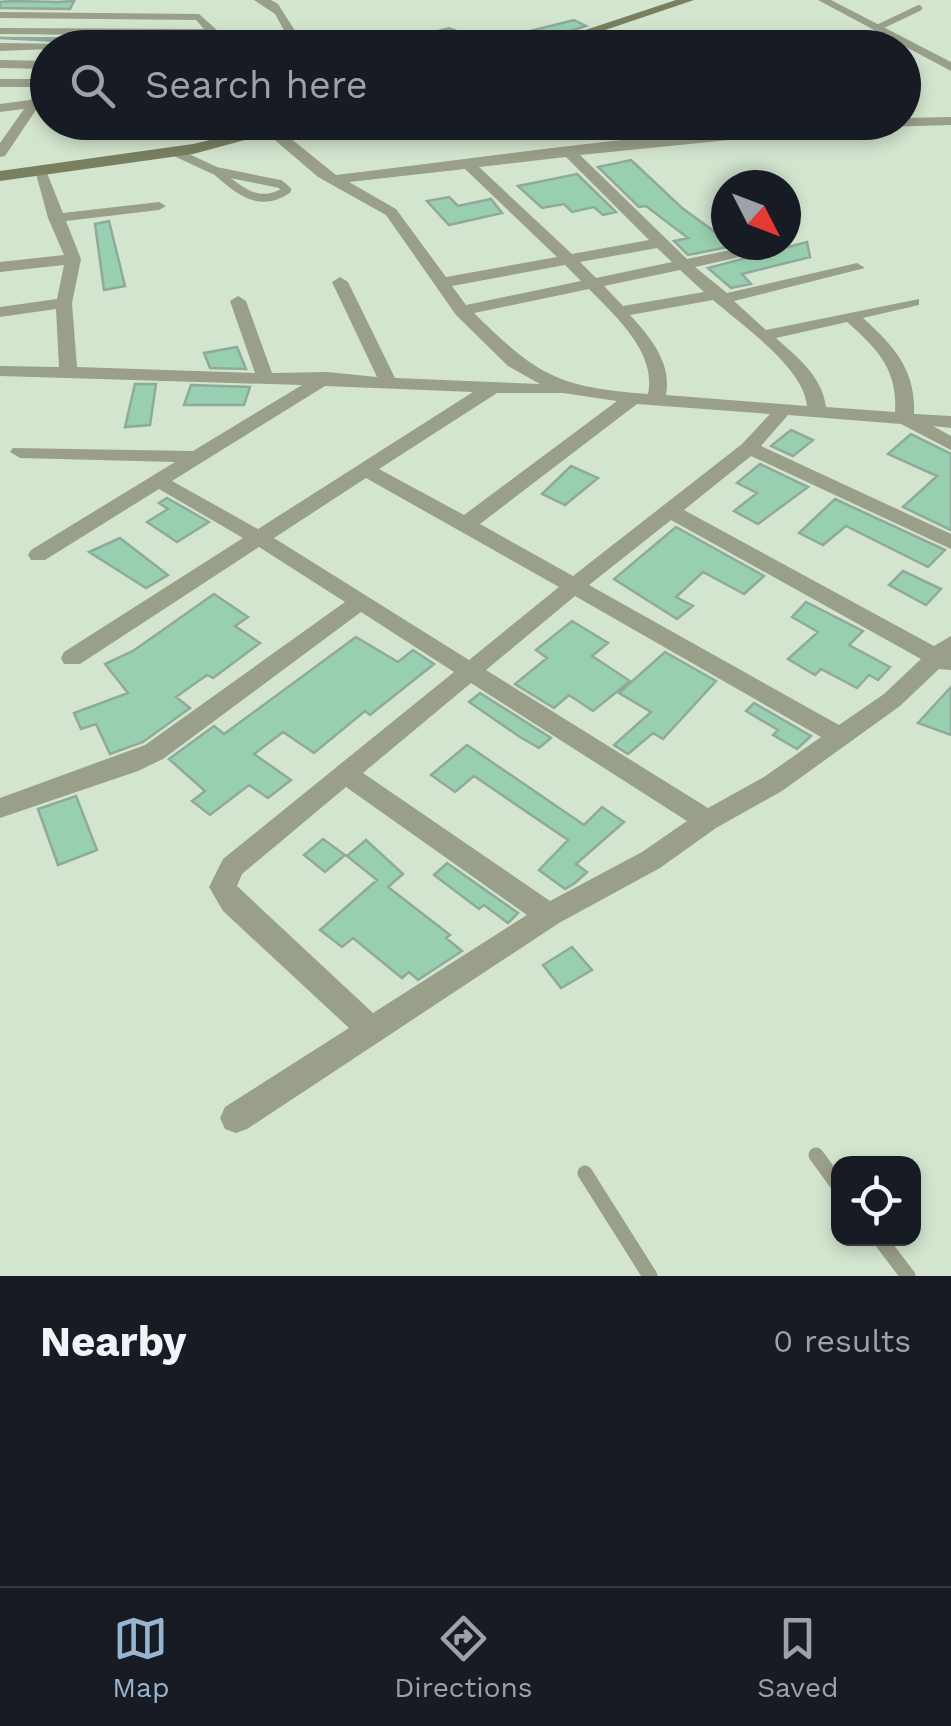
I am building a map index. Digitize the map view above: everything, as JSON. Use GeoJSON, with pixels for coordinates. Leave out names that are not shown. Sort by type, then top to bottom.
{"type":"FeatureCollection","features":[{"type":"Feature","properties":{"kind":"main road"},"geometry":{"type":"LineString","coordinates":[[593,30],[688,0]]}},
{"type":"Feature","properties":{"kind":"main road"},"geometry":{"type":"LineString","coordinates":[[0,176],[40,173],[235,140]]}},
{"type":"Feature","properties":{"kind":"street"},"geometry":{"type":"LineString","coordinates":[[82,30],[103,0]]}},
{"type":"Feature","properties":{"kind":"street"},"geometry":{"type":"LineString","coordinates":[[259,0],[270,2],[279,10],[290,30]]}},
{"type":"Feature","properties":{"kind":"street"},"geometry":{"type":"LineString","coordinates":[[823,0],[883,30]]}},
{"type":"Feature","properties":{"kind":"street"},"geometry":{"type":"LineString","coordinates":[[0,15],[92,16],[189,10],[204,18],[213,30]]}},
{"type":"Feature","properties":{"kind":"street"},"geometry":{"type":"LineString","coordinates":[[0,31],[30,31]]}},
{"type":"Feature","properties":{"kind":"street"},"geometry":{"type":"LineString","coordinates":[[0,47],[30,47]]}},
{"type":"Feature","properties":{"kind":"street"},"geometry":{"type":"LineString","coordinates":[[921,51],[951,67]]}},
{"type":"Feature","properties":{"kind":"street"},"geometry":{"type":"LineString","coordinates":[[0,64],[30,65]]}},
{"type":"Feature","properties":{"kind":"street"},"geometry":{"type":"LineString","coordinates":[[0,82],[30,83]]}},
{"type":"Feature","properties":{"kind":"street"},"geometry":{"type":"LineString","coordinates":[[0,108],[30,104]]}},
{"type":"Feature","properties":{"kind":"street"},"geometry":{"type":"LineString","coordinates":[[0,154],[30,116]]}},
{"type":"Feature","properties":{"kind":"street"},"geometry":{"type":"LineString","coordinates":[[921,123],[951,121]]}},
{"type":"Feature","properties":{"kind":"street"},"geometry":{"type":"LineString","coordinates":[[284,140],[333,180],[391,212],[462,311],[514,362],[570,390]]}},
{"type":"Feature","properties":{"kind":"street"},"geometry":{"type":"LineString","coordinates":[[333,180],[700,140]]}},
{"type":"Feature","properties":{"kind":"street"},"geometry":{"type":"LineString","coordinates":[[570,154],[660,243],[802,370],[814,392],[818,412]]}},
{"type":"Feature","properties":{"kind":"street"},"geometry":{"type":"LineString","coordinates":[[470,166],[618,312],[658,368],[656,400]]}},
{"type":"Feature","properties":{"kind":"street"},"geometry":{"type":"LineString","coordinates":[[40,173],[73,258],[64,303],[68,372]]}},
{"type":"Feature","properties":{"kind":"street"},"geometry":{"type":"LineString","coordinates":[[55,218],[159,206]]}},
{"type":"Feature","properties":{"kind":"street"},"geometry":{"type":"LineString","coordinates":[[442,283],[660,243]]}},
{"type":"Feature","properties":{"kind":"street"},"geometry":{"type":"LineString","coordinates":[[0,267],[73,258]]}},
{"type":"Feature","properties":{"kind":"street"},"geometry":{"type":"LineString","coordinates":[[462,311],[712,260]]}},
{"type":"Feature","properties":{"kind":"street"},"geometry":{"type":"LineString","coordinates":[[618,312],[857,268]]}},
{"type":"Feature","properties":{"kind":"street"},"geometry":{"type":"LineString","coordinates":[[340,282],[386,380]]}},
{"type":"Feature","properties":{"kind":"street"},"geometry":{"type":"LineString","coordinates":[[238,301],[265,377]]}},
{"type":"Feature","properties":{"kind":"street"},"geometry":{"type":"LineString","coordinates":[[762,336],[913,302]]}},
{"type":"Feature","properties":{"kind":"street"},"geometry":{"type":"LineString","coordinates":[[0,312],[64,303]]}},
{"type":"Feature","properties":{"kind":"street"},"geometry":{"type":"LineString","coordinates":[[850,316],[892,354],[903,374],[907,395],[904,418]]}},
{"type":"Feature","properties":{"kind":"street"},"geometry":{"type":"LineString","coordinates":[[0,371],[386,380],[570,390],[951,422]]}},
{"type":"Feature","properties":{"kind":"street"},"geometry":{"type":"LineString","coordinates":[[38,555],[327,377]]}},
{"type":"Feature","properties":{"kind":"street"},"geometry":{"type":"LineString","coordinates":[[72,658],[494,387]]}},
{"type":"Feature","properties":{"kind":"street"},"geometry":{"type":"LineString","coordinates":[[465,524],[632,398]]}},
{"type":"Feature","properties":{"kind":"street"},"geometry":{"type":"LineString","coordinates":[[372,1031],[233,902],[223,887],[232,868],[749,448],[784,410]]}},
{"type":"Feature","properties":{"kind":"street"},"geometry":{"type":"LineString","coordinates":[[904,418],[951,444]]}},
{"type":"Feature","properties":{"kind":"street"},"geometry":{"type":"LineString","coordinates":[[749,448],[951,542]]}},
{"type":"Feature","properties":{"kind":"street"},"geometry":{"type":"LineString","coordinates":[[20,452],[198,457]]}},
{"type":"Feature","properties":{"kind":"street"},"geometry":{"type":"LineString","coordinates":[[364,469],[842,738]]}},
{"type":"Feature","properties":{"kind":"street"},"geometry":{"type":"LineString","coordinates":[[158,482],[259,538],[707,821]]}},
{"type":"Feature","properties":{"kind":"street"},"geometry":{"type":"LineString","coordinates":[[236,1118],[549,915],[651,860],[707,821],[773,784],[842,738],[946,656],[669,510]]}},
{"type":"Feature","properties":{"kind":"street"},"geometry":{"type":"LineString","coordinates":[[0,808],[154,752],[360,602]]}},
{"type":"Feature","properties":{"kind":"street"},"geometry":{"type":"LineString","coordinates":[[347,775],[549,915]]}},
{"type":"Feature","properties":{"kind":"lane"},"geometry":{"type":"LineString","coordinates":[[878,27],[919,8]]}},
{"type":"Feature","properties":{"kind":"lane"},"geometry":{"type":"LineString","coordinates":[[176,152],[216,171],[253,198],[270,199],[286,190],[280,184],[216,171]]}},
{"type":"Feature","properties":{"kind":"lane"},"geometry":{"type":"LineString","coordinates":[[816,1156],[831,1176]]}},
{"type":"Feature","properties":{"kind":"lane"},"geometry":{"type":"LineString","coordinates":[[585,1173],[650,1276]]}},
{"type":"Feature","properties":{"kind":"lane"},"geometry":{"type":"LineString","coordinates":[[886,1246],[908,1276]]}},
{"type":"Feature","properties":{"kind":"building"},"geometry":{"type":"Polygon","coordinates":[[[74,1],[70,9],[0,8],[0,2],[74,1]]]}},
{"type":"Feature","properties":{"kind":"building"},"geometry":{"type":"Polygon","coordinates":[[[574,20],[586,26],[574,30],[534,30],[574,20]]]}},
{"type":"Feature","properties":{"kind":"building"},"geometry":{"type":"Polygon","coordinates":[[[631,160],[711,229],[711,250],[688,255],[674,241],[688,238],[646,206],[639,207],[598,167],[631,160]]]}},
{"type":"Feature","properties":{"kind":"building"},"geometry":{"type":"Polygon","coordinates":[[[577,174],[616,212],[603,215],[594,207],[572,212],[564,204],[542,208],[518,186],[577,174]]]}},
{"type":"Feature","properties":{"kind":"building"},"geometry":{"type":"Polygon","coordinates":[[[449,197],[458,206],[491,199],[502,213],[449,225],[427,201],[449,197]]]}},
{"type":"Feature","properties":{"kind":"building"},"geometry":{"type":"Polygon","coordinates":[[[109,221],[125,286],[104,290],[95,224],[109,221]]]}},
{"type":"Feature","properties":{"kind":"building"},"geometry":{"type":"Polygon","coordinates":[[[807,242],[810,257],[801,259],[801,244],[807,242]]]}},
{"type":"Feature","properties":{"kind":"building"},"geometry":{"type":"Polygon","coordinates":[[[738,260],[798,260],[742,274],[751,284],[731,288],[708,268],[738,260]]]}},
{"type":"Feature","properties":{"kind":"building"},"geometry":{"type":"Polygon","coordinates":[[[237,347],[246,369],[210,368],[204,353],[237,347]]]}},
{"type":"Feature","properties":{"kind":"building"},"geometry":{"type":"Polygon","coordinates":[[[135,384],[156,384],[150,425],[125,427],[135,384]]]}},
{"type":"Feature","properties":{"kind":"building"},"geometry":{"type":"Polygon","coordinates":[[[191,385],[250,387],[244,405],[184,405],[191,385]]]}},
{"type":"Feature","properties":{"kind":"building"},"geometry":{"type":"Polygon","coordinates":[[[791,430],[813,440],[793,456],[771,446],[791,430]]]}},
{"type":"Feature","properties":{"kind":"building"},"geometry":{"type":"Polygon","coordinates":[[[911,434],[951,454],[951,530],[903,507],[937,476],[888,454],[911,434]]]}},
{"type":"Feature","properties":{"kind":"building"},"geometry":{"type":"Polygon","coordinates":[[[760,464],[808,487],[758,524],[734,511],[757,493],[737,483],[760,464]]]}},
{"type":"Feature","properties":{"kind":"building"},"geometry":{"type":"Polygon","coordinates":[[[571,466],[598,478],[565,505],[542,494],[571,466]]]}},
{"type":"Feature","properties":{"kind":"building"},"geometry":{"type":"Polygon","coordinates":[[[167,498],[209,522],[177,542],[147,522],[168,509],[159,503],[167,498]]]}},
{"type":"Feature","properties":{"kind":"building"},"geometry":{"type":"Polygon","coordinates":[[[835,499],[945,550],[928,567],[846,526],[823,545],[799,533],[835,499]]]}},
{"type":"Feature","properties":{"kind":"building"},"geometry":{"type":"Polygon","coordinates":[[[676,527],[764,576],[744,594],[703,572],[676,597],[693,606],[677,619],[614,579],[676,527]]]}},
{"type":"Feature","properties":{"kind":"building"},"geometry":{"type":"Polygon","coordinates":[[[120,538],[168,575],[146,588],[89,552],[120,538]]]}},
{"type":"Feature","properties":{"kind":"building"},"geometry":{"type":"Polygon","coordinates":[[[903,571],[941,589],[926,605],[889,585],[903,571]]]}},
{"type":"Feature","properties":{"kind":"building"},"geometry":{"type":"Polygon","coordinates":[[[214,594],[248,617],[235,626],[260,643],[213,678],[207,675],[176,697],[190,708],[143,742],[110,754],[96,724],[81,729],[74,713],[128,693],[105,664],[133,651],[214,594]]]}},
{"type":"Feature","properties":{"kind":"building"},"geometry":{"type":"Polygon","coordinates":[[[806,602],[863,631],[849,645],[890,667],[878,680],[869,675],[857,688],[821,669],[815,675],[788,659],[818,632],[792,617],[806,602]]]}},
{"type":"Feature","properties":{"kind":"building"},"geometry":{"type":"Polygon","coordinates":[[[572,621],[608,643],[592,656],[630,681],[593,711],[569,695],[554,708],[515,684],[547,658],[536,650],[572,621]]]}},
{"type":"Feature","properties":{"kind":"building"},"geometry":{"type":"Polygon","coordinates":[[[356,637],[398,662],[413,650],[434,664],[370,715],[365,711],[314,753],[283,732],[254,754],[291,780],[268,798],[249,785],[210,815],[192,801],[205,791],[169,759],[214,726],[224,734],[356,637]]]}},
{"type":"Feature","properties":{"kind":"building"},"geometry":{"type":"Polygon","coordinates":[[[665,652],[716,681],[663,739],[653,733],[628,754],[614,745],[651,712],[619,693],[665,652]]]}},
{"type":"Feature","properties":{"kind":"building"},"geometry":{"type":"Polygon","coordinates":[[[951,687],[951,735],[918,723],[951,687]]]}},
{"type":"Feature","properties":{"kind":"building"},"geometry":{"type":"Polygon","coordinates":[[[480,693],[551,738],[539,748],[520,737],[469,702],[480,693]]]}},
{"type":"Feature","properties":{"kind":"building"},"geometry":{"type":"Polygon","coordinates":[[[754,703],[811,736],[797,749],[773,735],[778,730],[746,711],[754,703]]]}},
{"type":"Feature","properties":{"kind":"building"},"geometry":{"type":"Polygon","coordinates":[[[467,745],[584,825],[602,807],[624,822],[576,864],[587,872],[575,883],[565,889],[539,870],[568,840],[474,776],[455,792],[431,775],[467,745]]]}},
{"type":"Feature","properties":{"kind":"building"},"geometry":{"type":"Polygon","coordinates":[[[76,796],[97,850],[58,865],[38,809],[76,796]]]}},
{"type":"Feature","properties":{"kind":"building"},"geometry":{"type":"Polygon","coordinates":[[[323,839],[345,855],[325,872],[304,855],[323,839]]]}},
{"type":"Feature","properties":{"kind":"building"},"geometry":{"type":"Polygon","coordinates":[[[366,840],[403,874],[388,887],[450,935],[446,938],[462,951],[418,980],[409,972],[402,978],[353,938],[342,947],[320,930],[377,880],[347,856],[366,840]]]}},
{"type":"Feature","properties":{"kind":"building"},"geometry":{"type":"Polygon","coordinates":[[[447,863],[518,913],[508,923],[484,905],[479,909],[434,875],[447,863]]]}},
{"type":"Feature","properties":{"kind":"building"},"geometry":{"type":"Polygon","coordinates":[[[572,947],[592,970],[561,988],[543,965],[572,947]]]}}]}
